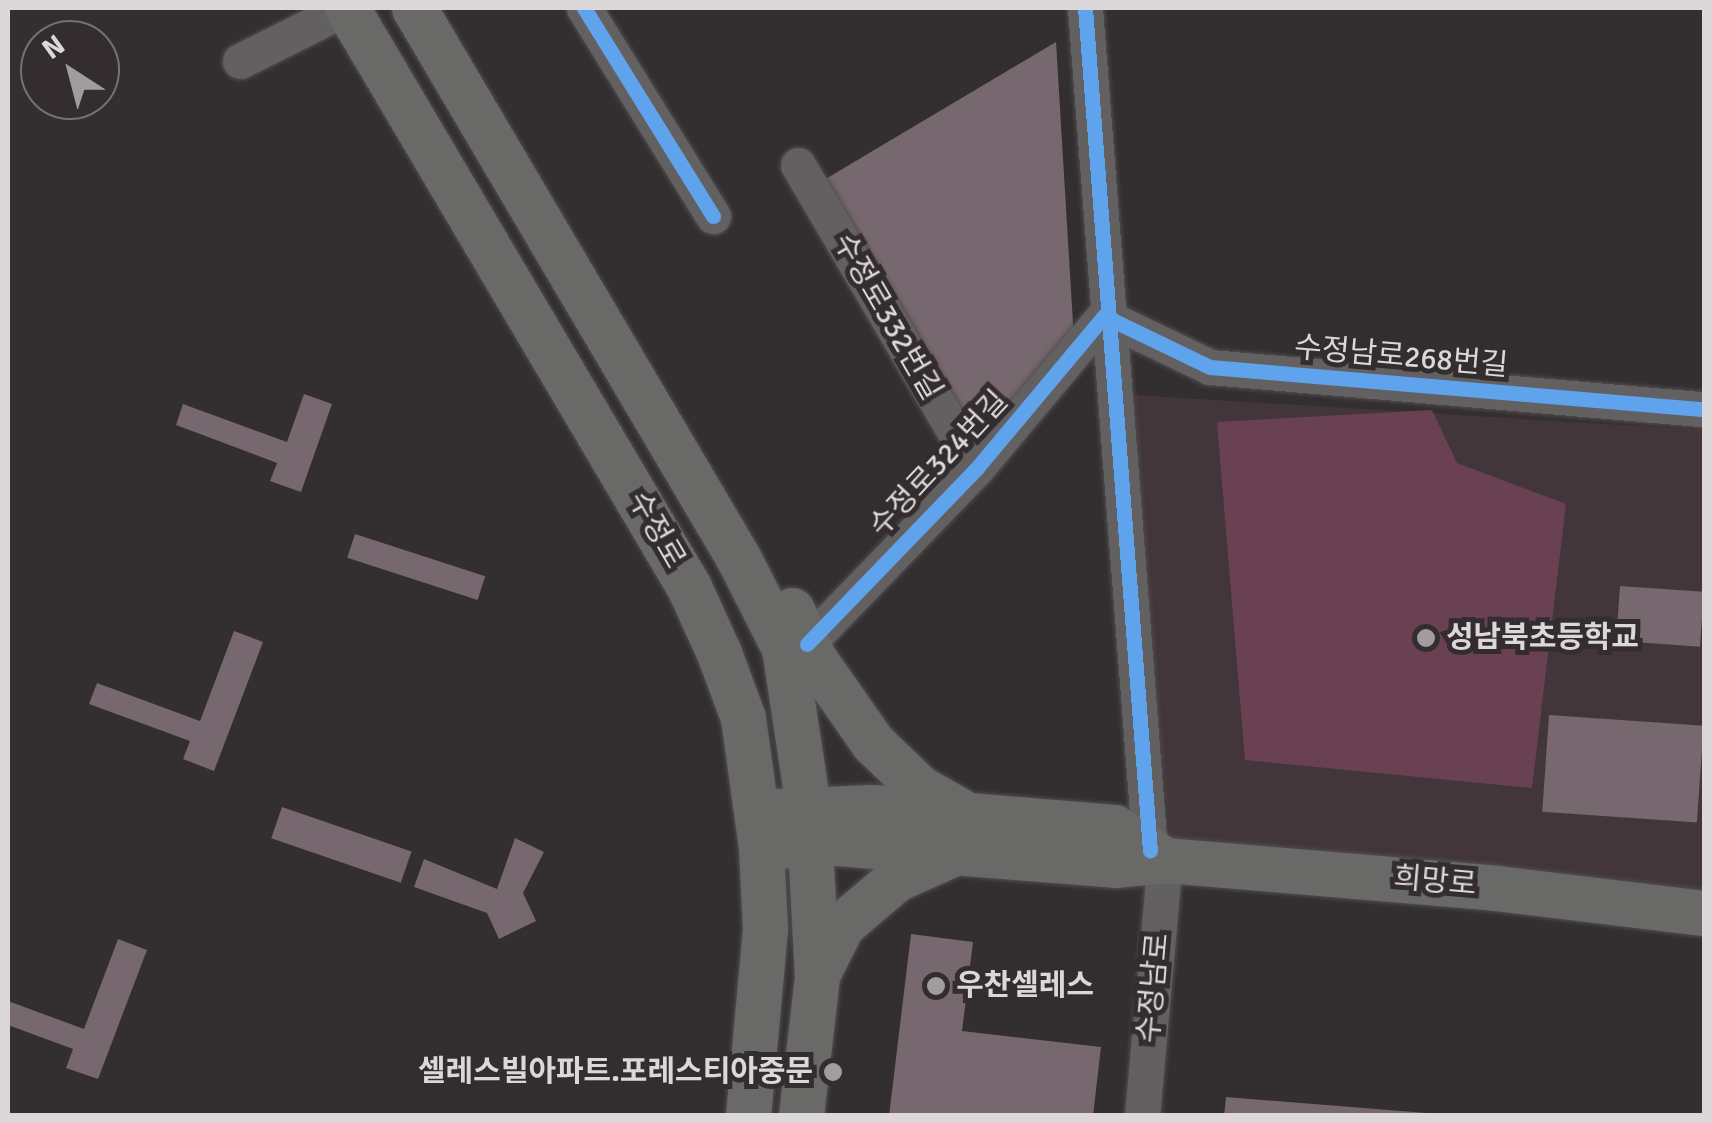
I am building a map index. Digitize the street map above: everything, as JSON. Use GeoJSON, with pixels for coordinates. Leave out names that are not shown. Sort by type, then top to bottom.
{"type":"FeatureCollection","features":[{"type":"Feature","properties":{"kind":"main road","name":"수정로"},"geometry":{"type":"LineString","coordinates":[[347,8],[689,587],[743,718],[759,832],[765,929],[748,1116]]}},
{"type":"Feature","properties":{"kind":"main road","name":"수정로"},"geometry":{"type":"LineString","coordinates":[[414,8],[722,529],[784,648],[809,823],[816,977],[801,1116]]}},
{"type":"Feature","properties":{"kind":"main road"},"geometry":{"type":"LineString","coordinates":[[722,529],[778,582],[808,644],[872,743],[962,834],[896,878],[842,926],[816,977]]}},
{"type":"Feature","properties":{"kind":"main road","name":"희망로"},"geometry":{"type":"LineString","coordinates":[[759,832],[809,823],[962,834],[1116,865],[1157,854],[1497,888],[1704,914]]}},
{"type":"Feature","properties":{"kind":"street"},"geometry":{"type":"LineString","coordinates":[[240,61],[347,8]]}},
{"type":"Feature","properties":{"kind":"street"},"geometry":{"type":"LineString","coordinates":[[584,8],[713,216]]}},
{"type":"Feature","properties":{"kind":"street","name":"수정남로"},"geometry":{"type":"LineString","coordinates":[[1085,8],[1104,316],[1157,854],[1142,1116]]}},
{"type":"Feature","properties":{"kind":"street","name":"수정로332번길"},"geometry":{"type":"LineString","coordinates":[[798,165],[976,469]]}},
{"type":"Feature","properties":{"kind":"street","name":"수정남로268번길"},"geometry":{"type":"LineString","coordinates":[[1104,316],[1210,367],[1704,409]]}},
{"type":"Feature","properties":{"kind":"street","name":"수정로324번길"},"geometry":{"type":"LineString","coordinates":[[808,644],[976,469],[1104,316]]}},
{"type":"Feature","properties":{"kind":"shaded area","name":"성남북초등학교"},"geometry":{"type":"Polygon","coordinates":[[[1118,394],[1704,430],[1704,894],[1172,846],[1118,394]]]}},
{"type":"Feature","properties":{"kind":"shaded area"},"geometry":{"type":"Polygon","coordinates":[[[1432,410],[1457,463],[1566,504],[1532,788],[1245,760],[1217,422],[1432,410]]]}},
{"type":"Feature","properties":{"kind":"building"},"geometry":{"type":"Polygon","coordinates":[[[1056,42],[1074,340],[964,455],[807,190],[1056,42]]]}},
{"type":"Feature","properties":{"kind":"building"},"geometry":{"type":"Polygon","coordinates":[[[304,394],[332,404],[301,492],[270,481],[277,463],[176,425],[183,404],[287,442],[304,394]]]}},
{"type":"Feature","properties":{"kind":"building"},"geometry":{"type":"Polygon","coordinates":[[[355,534],[485,576],[478,600],[347,558],[355,534]]]}},
{"type":"Feature","properties":{"kind":"building"},"geometry":{"type":"Polygon","coordinates":[[[1620,586],[1704,592],[1700,647],[1616,641],[1620,586]]]}},
{"type":"Feature","properties":{"kind":"building"},"geometry":{"type":"Polygon","coordinates":[[[234,631],[263,642],[214,771],[183,759],[190,741],[89,704],[97,683],[200,721],[234,631]]]}},
{"type":"Feature","properties":{"kind":"building"},"geometry":{"type":"Polygon","coordinates":[[[1549,715],[1704,726],[1697,823],[1542,812],[1549,715]]]}},
{"type":"Feature","properties":{"kind":"building"},"geometry":{"type":"Polygon","coordinates":[[[282,807],[412,852],[401,883],[271,838],[282,807]]]}},
{"type":"Feature","properties":{"kind":"building"},"geometry":{"type":"Polygon","coordinates":[[[515,838],[544,852],[523,893],[536,921],[499,939],[487,913],[414,887],[424,859],[497,889],[515,838]]]}},
{"type":"Feature","properties":{"kind":"building","name":"우찬셀레스"},"geometry":{"type":"Polygon","coordinates":[[[911,934],[973,942],[962,1031],[1101,1047],[1093,1116],[889,1116],[911,934]]]}},
{"type":"Feature","properties":{"kind":"building"},"geometry":{"type":"Polygon","coordinates":[[[118,939],[147,950],[98,1079],[66,1068],[73,1049],[8,1025],[8,1001],[84,1029],[118,939]]]}},
{"type":"Feature","properties":{"kind":"building"},"geometry":{"type":"Polygon","coordinates":[[[1226,1097],[1426,1113],[1224,1116],[1226,1097]]]}},
{"type":"Feature","properties":{"kind":"cycle path"},"geometry":{"type":"LineString","coordinates":[[584,8],[713,216]]}},
{"type":"Feature","properties":{"kind":"cycle path"},"geometry":{"type":"LineString","coordinates":[[1085,8],[1150,850]]}},
{"type":"Feature","properties":{"kind":"cycle path"},"geometry":{"type":"LineString","coordinates":[[807,644],[976,469],[1104,316],[1210,367],[1704,409]]}},
{"type":"Feature","properties":{"kind":"place","name":"성남북초등학교"},"geometry":{"type":"Point","coordinates":[1426,638]}},
{"type":"Feature","properties":{"kind":"place","name":"우찬셀레스"},"geometry":{"type":"Point","coordinates":[936,986]}},
{"type":"Feature","properties":{"kind":"place","name":"셀레스빌아파트.포레스티아중문"},"geometry":{"type":"Point","coordinates":[833,1072]}}]}
